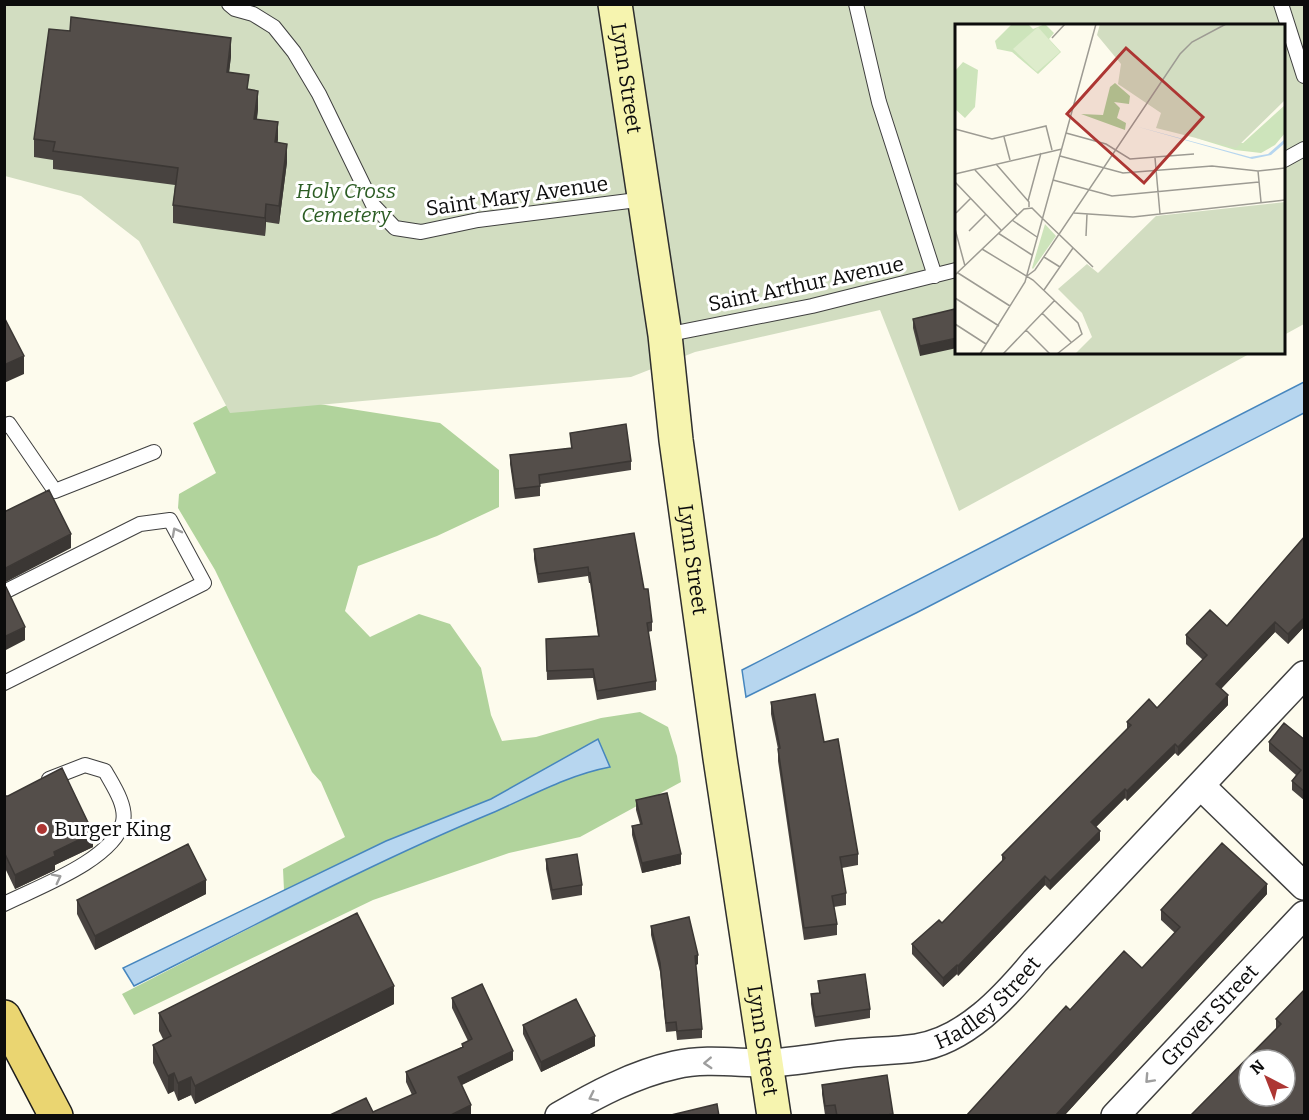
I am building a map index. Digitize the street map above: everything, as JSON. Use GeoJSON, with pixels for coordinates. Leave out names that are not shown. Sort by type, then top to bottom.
{"type":"FeatureCollection","features":[{"type":"Feature","properties":{"kind":"main road","name":"Lynn Street"},"geometry":{"type":"LineString","coordinates":[[615,4],[645,199],[720,758],[774,1116]]}},
{"type":"Feature","properties":{"kind":"main road"},"geometry":{"type":"LineString","coordinates":[[4,1017],[56,1116]]}},
{"type":"Feature","properties":{"kind":"street","name":"Hadley Street"},"geometry":{"type":"LineString","coordinates":[[559,1116],[628,1080],[677,1064],[735,1061],[767,1063],[918,1048],[946,1038],[974,1022],[1018,982],[1035,961],[1305,675]]}},
{"type":"Feature","properties":{"kind":"street"},"geometry":{"type":"LineString","coordinates":[[1201,786],[1305,886]]}},
{"type":"Feature","properties":{"kind":"street","name":"Grover Street"},"geometry":{"type":"LineString","coordinates":[[1115,1116],[1305,915]]}},
{"type":"Feature","properties":{"kind":"lane","name":"Saint Mary Avenue"},"geometry":{"type":"LineString","coordinates":[[229,4],[235,9],[253,14],[274,27],[294,52],[319,94],[373,205],[394,228],[421,232],[478,220],[645,199]]}},
{"type":"Feature","properties":{"kind":"lane"},"geometry":{"type":"LineString","coordinates":[[856,4],[879,102],[935,276]]}},
{"type":"Feature","properties":{"kind":"lane"},"geometry":{"type":"LineString","coordinates":[[1281,4],[1305,76]]}},
{"type":"Feature","properties":{"kind":"lane"},"geometry":{"type":"LineString","coordinates":[[1285,159],[1305,149]]}},
{"type":"Feature","properties":{"kind":"lane","name":"Saint Arthur Avenue"},"geometry":{"type":"LineString","coordinates":[[664,336],[812,306],[955,271]]}},
{"type":"Feature","properties":{"kind":"lane"},"geometry":{"type":"LineString","coordinates":[[4,426],[9,424],[55,491],[154,452]]}},
{"type":"Feature","properties":{"kind":"lane"},"geometry":{"type":"LineString","coordinates":[[4,592],[140,524],[170,520],[204,583],[4,683]]}},
{"type":"Feature","properties":{"kind":"lane"},"geometry":{"type":"LineString","coordinates":[[4,904],[92,858],[112,842],[123,820],[119,795],[105,771],[85,765],[58,774],[36,785]]}},
{"type":"Feature","properties":{"kind":"green space","name":"Holy Cross Cemetery"},"geometry":{"type":"Polygon","coordinates":[[[4,5],[1304,5],[1304,324],[1285,334],[1285,24],[955,24],[955,354],[1249,354],[959,511],[880,310],[695,352],[631,377],[230,413],[139,241],[81,196],[5,176],[4,5]]]}},
{"type":"Feature","properties":{"kind":"green space"},"geometry":{"type":"Polygon","coordinates":[[[250,393],[440,423],[499,470],[499,507],[437,536],[358,566],[345,611],[370,637],[419,614],[450,624],[481,668],[491,715],[502,741],[536,737],[601,718],[640,712],[668,727],[677,756],[681,782],[580,837],[509,853],[373,900],[134,1015],[122,994],[281,912],[284,890],[283,869],[345,837],[321,782],[312,772],[215,570],[178,508],[179,494],[216,473],[193,423],[250,393]]]}},
{"type":"Feature","properties":{"kind":"water"},"geometry":{"type":"Polygon","coordinates":[[[1304,382],[1304,413],[916,613],[746,697],[742,670],[1304,382]]]}},
{"type":"Feature","properties":{"kind":"water"},"geometry":{"type":"Polygon","coordinates":[[[598,739],[610,767],[564,781],[401,853],[134,986],[123,968],[386,841],[491,799],[598,739]]]}},
{"type":"Feature","properties":{"kind":"building"},"geometry":{"type":"Polygon","coordinates":[[[71,17],[231,38],[227,72],[249,75],[247,89],[258,91],[254,119],[278,122],[275,142],[287,144],[279,206],[266,204],[265,218],[173,205],[178,168],[53,151],[55,142],[34,139],[49,29],[70,31],[71,17]]]}},
{"type":"Feature","properties":{"kind":"building"},"geometry":{"type":"Polygon","coordinates":[[[955,309],[955,338],[920,346],[913,319],[955,309]]]}},
{"type":"Feature","properties":{"kind":"building"},"geometry":{"type":"Polygon","coordinates":[[[4,317],[24,356],[4,365],[4,317]]]}},
{"type":"Feature","properties":{"kind":"building"},"geometry":{"type":"Polygon","coordinates":[[[626,424],[631,461],[539,475],[540,486],[515,489],[510,455],[572,448],[570,433],[626,424]]]}},
{"type":"Feature","properties":{"kind":"building"},"geometry":{"type":"Polygon","coordinates":[[[49,490],[71,534],[4,569],[4,512],[49,490]]]}},
{"type":"Feature","properties":{"kind":"building"},"geometry":{"type":"Polygon","coordinates":[[[634,533],[644,589],[648,589],[652,622],[647,623],[656,681],[597,691],[593,669],[547,671],[546,639],[599,636],[588,567],[538,574],[534,549],[634,533]]]}},
{"type":"Feature","properties":{"kind":"building"},"geometry":{"type":"Polygon","coordinates":[[[1305,536],[1305,617],[1288,634],[1275,622],[1216,684],[1228,695],[1178,747],[1175,744],[1091,822],[1100,831],[1050,881],[1045,876],[958,966],[943,978],[912,944],[939,920],[942,923],[1005,858],[1002,855],[1131,725],[1127,722],[1149,699],[1157,708],[1207,655],[1186,635],[1210,610],[1227,626],[1305,536]]]}},
{"type":"Feature","properties":{"kind":"building"},"geometry":{"type":"Polygon","coordinates":[[[4,587],[25,627],[4,637],[4,587]]]}},
{"type":"Feature","properties":{"kind":"building"},"geometry":{"type":"Polygon","coordinates":[[[815,694],[824,742],[838,739],[858,854],[840,857],[846,893],[832,896],[837,924],[804,928],[778,749],[780,748],[771,702],[815,694]]]}},
{"type":"Feature","properties":{"kind":"building"},"geometry":{"type":"Polygon","coordinates":[[[1284,723],[1305,740],[1305,792],[1292,781],[1301,770],[1269,742],[1284,723]]]}},
{"type":"Feature","properties":{"kind":"building"},"geometry":{"type":"Polygon","coordinates":[[[62,768],[93,833],[54,852],[55,856],[15,875],[4,852],[4,796],[62,768]]]}},
{"type":"Feature","properties":{"kind":"building"},"geometry":{"type":"Polygon","coordinates":[[[667,793],[681,854],[642,863],[632,826],[642,824],[636,800],[667,793]]]}},
{"type":"Feature","properties":{"kind":"building"},"geometry":{"type":"Polygon","coordinates":[[[1222,843],[1267,884],[1055,1116],[966,1116],[1066,1006],[1070,1010],[1124,951],[1142,968],[1180,927],[1161,910],[1222,843]]]}},
{"type":"Feature","properties":{"kind":"building"},"geometry":{"type":"Polygon","coordinates":[[[188,844],[206,880],[95,936],[77,900],[188,844]]]}},
{"type":"Feature","properties":{"kind":"building"},"geometry":{"type":"Polygon","coordinates":[[[577,854],[582,885],[552,890],[546,859],[577,854]]]}},
{"type":"Feature","properties":{"kind":"building"},"geometry":{"type":"Polygon","coordinates":[[[357,913],[394,986],[195,1086],[191,1077],[178,1083],[174,1073],[168,1076],[153,1045],[171,1036],[159,1013],[357,913]]]}},
{"type":"Feature","properties":{"kind":"building"},"geometry":{"type":"Polygon","coordinates":[[[689,917],[698,955],[695,956],[702,1029],[677,1031],[676,1022],[666,1023],[660,963],[651,926],[689,917]]]}},
{"type":"Feature","properties":{"kind":"building"},"geometry":{"type":"Polygon","coordinates":[[[865,974],[870,1009],[815,1017],[811,994],[820,993],[818,981],[865,974]]]}},
{"type":"Feature","properties":{"kind":"building"},"geometry":{"type":"Polygon","coordinates":[[[482,984],[513,1051],[458,1077],[471,1105],[449,1116],[328,1116],[366,1098],[373,1112],[416,1093],[406,1072],[463,1047],[462,1044],[472,1039],[452,998],[482,984]]]}},
{"type":"Feature","properties":{"kind":"building"},"geometry":{"type":"Polygon","coordinates":[[[1304,990],[1305,1116],[1190,1116],[1237,1068],[1237,1108],[1297,1108],[1297,1048],[1257,1048],[1281,1024],[1276,1019],[1304,990]]]}},
{"type":"Feature","properties":{"kind":"building"},"geometry":{"type":"Polygon","coordinates":[[[576,999],[595,1036],[541,1062],[523,1025],[576,999]]]}},
{"type":"Feature","properties":{"kind":"building"},"geometry":{"type":"Polygon","coordinates":[[[887,1075],[893,1114],[837,1116],[835,1105],[825,1106],[822,1085],[887,1075]]]}},
{"type":"Feature","properties":{"kind":"building"},"geometry":{"type":"Polygon","coordinates":[[[717,1104],[719,1116],[667,1116],[717,1104]]]}},
{"type":"Feature","properties":{"kind":"place","name":"Burger King"},"geometry":{"type":"Point","coordinates":[42,829]}}]}
